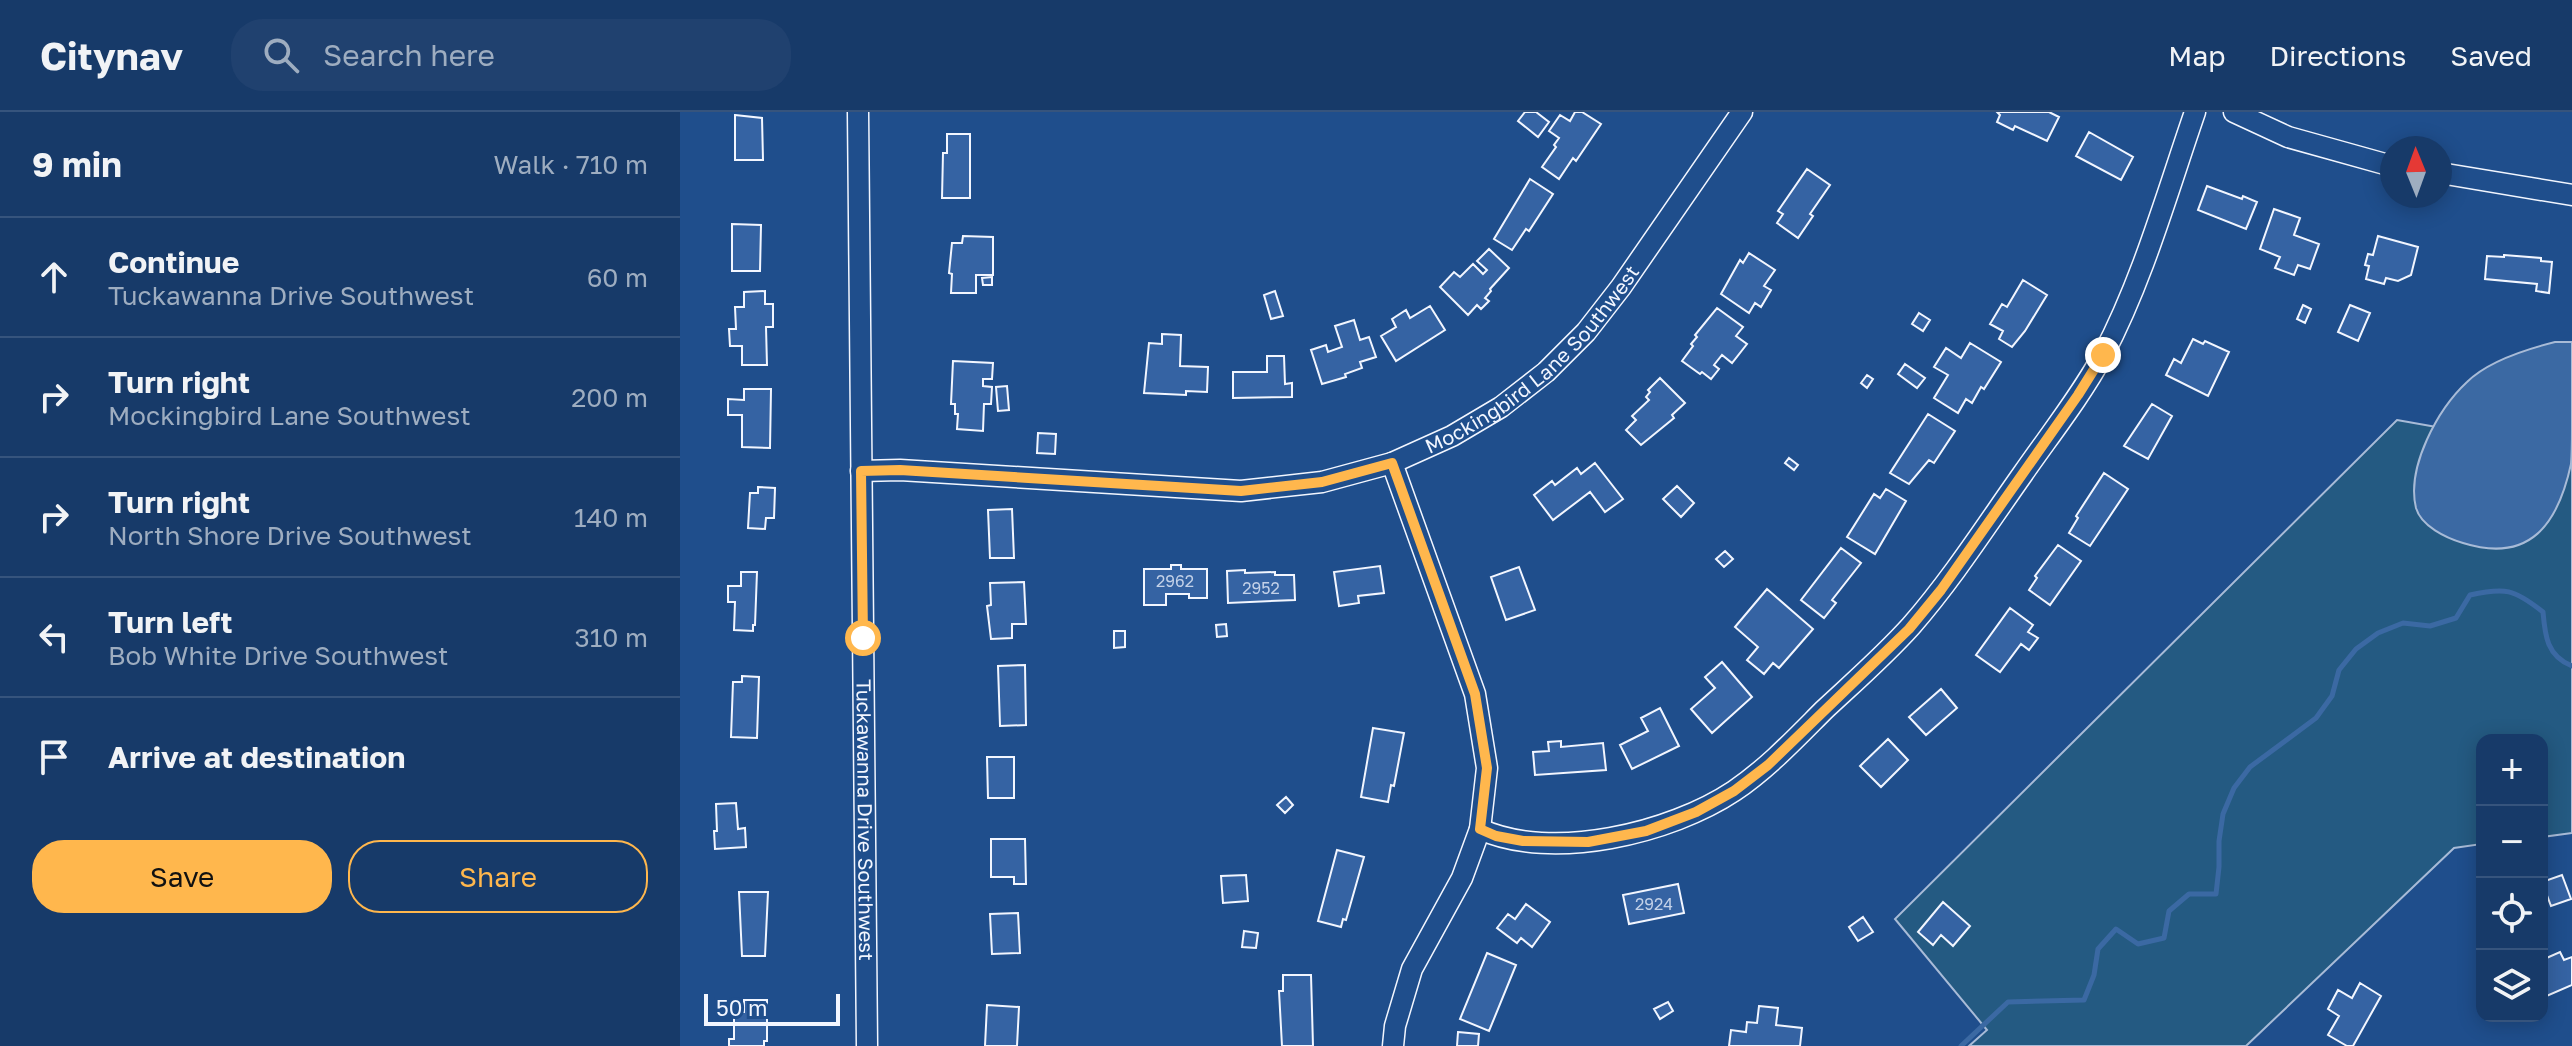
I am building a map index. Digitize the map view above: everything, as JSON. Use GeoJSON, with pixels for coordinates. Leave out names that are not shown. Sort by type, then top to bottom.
{"type":"FeatureCollection","features":[{"type":"Feature","properties":{"kind":"street","name":"Tuckawanna Drive Southwest"},"geometry":{"type":"LineString","coordinates":[[858,112],[867,1046]]}},
{"type":"Feature","properties":{"kind":"street","name":"Mockingbird Lane Southwest"},"geometry":{"type":"LineString","coordinates":[[861,471],[915,471],[1241,491],[1322,482],[1392,463],[1452,436],[1501,407],[1546,372],[1586,332],[1621,287],[1742,112]]}},
{"type":"Feature","properties":{"kind":"street"},"geometry":{"type":"LineString","coordinates":[[1480,829],[1496,836],[1523,841],[1588,842],[1646,831],[1696,812],[1734,791],[1768,765],[1909,629],[1941,590],[2103,355],[2130,296],[2195,112]]}},
{"type":"Feature","properties":{"kind":"street"},"geometry":{"type":"LineString","coordinates":[[2234,112],[2288,137],[2380,163]]}},
{"type":"Feature","properties":{"kind":"street"},"geometry":{"type":"LineString","coordinates":[[2452,175],[2572,195]]}},
{"type":"Feature","properties":{"kind":"street"},"geometry":{"type":"LineString","coordinates":[[1392,463],[1475,694],[1487,768],[1480,829],[1462,878],[1412,969],[1395,1026],[1393,1046]]}},
{"type":"Feature","properties":{"kind":"shaded area"},"geometry":{"type":"Polygon","coordinates":[[[2555,342],[2572,342],[2572,450],[2565,485],[2549,521],[2523,543],[2506,548],[2463,543],[2435,530],[2419,514],[2414,492],[2420,457],[2445,407],[2467,382],[2485,368],[2520,352],[2555,342]]]}},
{"type":"Feature","properties":{"kind":"shaded area"},"geometry":{"type":"Polygon","coordinates":[[[2397,420],[2572,451],[2572,833],[2548,836],[2548,734],[2476,734],[2476,845],[2454,848],[2246,1046],[1969,1046],[1987,1030],[1895,919],[2397,420]]]}},
{"type":"Feature","properties":{"kind":"building"},"geometry":{"type":"Polygon","coordinates":[[[1525,112],[1536,112],[1549,122],[1538,137],[1518,121],[1525,112]]]}},
{"type":"Feature","properties":{"kind":"building"},"geometry":{"type":"Polygon","coordinates":[[[1575,112],[1582,112],[1601,124],[1576,161],[1573,158],[1559,179],[1542,167],[1559,138],[1549,131],[1560,115],[1570,121],[1575,112]]]}},
{"type":"Feature","properties":{"kind":"building"},"geometry":{"type":"Polygon","coordinates":[[[1997,112],[2049,112],[2059,117],[2047,141],[2015,126],[2013,130],[1997,122],[2000,115],[1997,112]]]}},
{"type":"Feature","properties":{"kind":"building"},"geometry":{"type":"Polygon","coordinates":[[[735,115],[762,118],[763,160],[735,160],[735,115]]]}},
{"type":"Feature","properties":{"kind":"building"},"geometry":{"type":"Polygon","coordinates":[[[2089,132],[2133,157],[2121,180],[2076,156],[2089,132]]]}},
{"type":"Feature","properties":{"kind":"building"},"geometry":{"type":"Polygon","coordinates":[[[947,134],[970,134],[970,198],[942,198],[943,153],[947,153],[947,134]]]}},
{"type":"Feature","properties":{"kind":"building"},"geometry":{"type":"Polygon","coordinates":[[[1807,169],[1830,185],[1798,238],[1777,223],[1783,214],[1778,211],[1807,169]]]}},
{"type":"Feature","properties":{"kind":"building"},"geometry":{"type":"Polygon","coordinates":[[[1530,179],[1553,194],[1529,231],[1526,229],[1512,250],[1494,239],[1530,179]]]}},
{"type":"Feature","properties":{"kind":"building"},"geometry":{"type":"Polygon","coordinates":[[[2207,186],[2257,202],[2246,229],[2198,210],[2207,186]]]}},
{"type":"Feature","properties":{"kind":"building"},"geometry":{"type":"Polygon","coordinates":[[[2274,209],[2300,218],[2294,235],[2319,244],[2310,269],[2298,265],[2294,275],[2275,268],[2280,257],[2260,249],[2274,209]]]}},
{"type":"Feature","properties":{"kind":"building"},"geometry":{"type":"Polygon","coordinates":[[[732,224],[761,225],[760,271],[732,271],[732,224]]]}},
{"type":"Feature","properties":{"kind":"building"},"geometry":{"type":"Polygon","coordinates":[[[963,236],[993,237],[993,275],[976,275],[976,293],[951,293],[952,243],[962,243],[963,236]]]}},
{"type":"Feature","properties":{"kind":"building"},"geometry":{"type":"Polygon","coordinates":[[[2378,236],[2418,247],[2411,275],[2398,281],[2386,278],[2384,284],[2366,279],[2368,254],[2373,255],[2378,236]]]}},
{"type":"Feature","properties":{"kind":"building"},"geometry":{"type":"Polygon","coordinates":[[[1489,249],[1509,268],[1490,289],[1485,298],[1489,301],[1481,309],[1477,305],[1468,315],[1440,287],[1454,272],[1460,277],[1473,264],[1483,274],[1487,270],[1477,261],[1489,249]]]}},
{"type":"Feature","properties":{"kind":"building"},"geometry":{"type":"Polygon","coordinates":[[[1749,253],[1775,270],[1764,286],[1771,290],[1761,307],[1755,303],[1749,313],[1721,294],[1740,260],[1743,263],[1749,253]]]}},
{"type":"Feature","properties":{"kind":"building"},"geometry":{"type":"Polygon","coordinates":[[[2504,255],[2552,262],[2549,293],[2536,291],[2537,284],[2485,279],[2487,256],[2504,255]]]}},
{"type":"Feature","properties":{"kind":"building"},"geometry":{"type":"Polygon","coordinates":[[[992,277],[992,285],[983,285],[982,278],[992,277]]]}},
{"type":"Feature","properties":{"kind":"building"},"geometry":{"type":"Polygon","coordinates":[[[2023,280],[2047,295],[2012,347],[1999,339],[2003,331],[1990,324],[2002,304],[2007,307],[2023,280]]]}},
{"type":"Feature","properties":{"kind":"building"},"geometry":{"type":"Polygon","coordinates":[[[765,291],[765,304],[773,304],[773,327],[766,327],[767,365],[742,365],[742,346],[730,346],[729,329],[736,329],[735,307],[744,307],[744,292],[765,291]]]}},
{"type":"Feature","properties":{"kind":"building"},"geometry":{"type":"Polygon","coordinates":[[[1275,291],[1283,316],[1271,319],[1264,295],[1275,291]]]}},
{"type":"Feature","properties":{"kind":"building"},"geometry":{"type":"Polygon","coordinates":[[[2303,305],[2311,309],[2305,323],[2297,319],[2303,305]]]}},
{"type":"Feature","properties":{"kind":"building"},"geometry":{"type":"Polygon","coordinates":[[[2350,305],[2370,313],[2358,341],[2338,332],[2350,305]]]}},
{"type":"Feature","properties":{"kind":"building"},"geometry":{"type":"Polygon","coordinates":[[[1430,306],[1445,330],[1396,361],[1381,336],[1396,327],[1392,319],[1406,310],[1410,318],[1430,306]]]}},
{"type":"Feature","properties":{"kind":"building"},"geometry":{"type":"Polygon","coordinates":[[[1717,308],[1743,327],[1736,336],[1747,344],[1732,363],[1722,355],[1714,365],[1719,369],[1711,379],[1682,361],[1693,346],[1695,335],[1717,308]]]}},
{"type":"Feature","properties":{"kind":"building"},"geometry":{"type":"Polygon","coordinates":[[[1919,313],[1930,320],[1923,331],[1912,324],[1919,313]]]}},
{"type":"Feature","properties":{"kind":"building"},"geometry":{"type":"Polygon","coordinates":[[[1354,320],[1360,340],[1369,337],[1376,357],[1360,362],[1362,368],[1345,374],[1346,377],[1322,384],[1311,350],[1326,345],[1328,352],[1342,347],[1335,326],[1354,320]]]}},
{"type":"Feature","properties":{"kind":"building"},"geometry":{"type":"Polygon","coordinates":[[[1162,334],[1181,335],[1180,366],[1208,367],[1207,392],[1186,391],[1186,395],[1144,393],[1149,343],[1162,344],[1162,334]]]}},
{"type":"Feature","properties":{"kind":"building"},"geometry":{"type":"Polygon","coordinates":[[[2193,339],[2229,352],[2208,396],[2166,375],[2174,359],[2181,363],[2193,339]]]}},
{"type":"Feature","properties":{"kind":"building"},"geometry":{"type":"Polygon","coordinates":[[[1970,343],[2001,362],[1984,389],[1981,387],[1972,403],[1966,399],[1958,413],[1934,398],[1948,375],[1934,367],[1946,348],[1961,358],[1970,343]]]}},
{"type":"Feature","properties":{"kind":"building"},"geometry":{"type":"Polygon","coordinates":[[[1267,356],[1284,356],[1285,384],[1292,383],[1292,397],[1233,398],[1233,372],[1267,372],[1267,356]]]}},
{"type":"Feature","properties":{"kind":"building"},"geometry":{"type":"Polygon","coordinates":[[[953,361],[993,363],[992,379],[983,379],[983,386],[992,387],[991,404],[984,404],[983,431],[957,429],[958,414],[955,414],[955,404],[951,404],[953,361]]]}},
{"type":"Feature","properties":{"kind":"building"},"geometry":{"type":"Polygon","coordinates":[[[1905,364],[1925,378],[1917,388],[1898,374],[1905,364]]]}},
{"type":"Feature","properties":{"kind":"building"},"geometry":{"type":"Polygon","coordinates":[[[1867,375],[1873,379],[1867,388],[1861,383],[1867,375]]]}},
{"type":"Feature","properties":{"kind":"building"},"geometry":{"type":"Polygon","coordinates":[[[1660,378],[1685,403],[1672,415],[1674,418],[1641,445],[1626,430],[1636,420],[1632,416],[1649,400],[1646,397],[1650,392],[1648,390],[1660,378]]]}},
{"type":"Feature","properties":{"kind":"building"},"geometry":{"type":"Polygon","coordinates":[[[1007,386],[1009,410],[998,411],[996,387],[1007,386]]]}},
{"type":"Feature","properties":{"kind":"building"},"geometry":{"type":"Polygon","coordinates":[[[744,389],[771,389],[770,448],[742,447],[742,415],[728,415],[728,399],[744,400],[744,389]]]}},
{"type":"Feature","properties":{"kind":"building"},"geometry":{"type":"Polygon","coordinates":[[[2152,404],[2172,416],[2148,459],[2124,446],[2152,404]]]}},
{"type":"Feature","properties":{"kind":"building"},"geometry":{"type":"Polygon","coordinates":[[[1928,414],[1955,431],[1934,463],[1929,460],[1909,484],[1890,473],[1928,414]]]}},
{"type":"Feature","properties":{"kind":"building"},"geometry":{"type":"Polygon","coordinates":[[[1038,433],[1056,434],[1055,454],[1037,453],[1038,433]]]}},
{"type":"Feature","properties":{"kind":"building"},"geometry":{"type":"Polygon","coordinates":[[[1789,458],[1798,465],[1794,470],[1785,463],[1789,458]]]}},
{"type":"Feature","properties":{"kind":"building"},"geometry":{"type":"Polygon","coordinates":[[[1595,463],[1623,499],[1605,512],[1590,492],[1553,520],[1534,495],[1552,481],[1555,485],[1577,468],[1581,474],[1595,463]]]}},
{"type":"Feature","properties":{"kind":"building"},"geometry":{"type":"Polygon","coordinates":[[[2104,473],[2128,489],[2090,546],[2069,533],[2078,518],[2076,516],[2104,473]]]}},
{"type":"Feature","properties":{"kind":"building"},"geometry":{"type":"Polygon","coordinates":[[[1677,486],[1694,503],[1681,517],[1663,499],[1677,486]]]}},
{"type":"Feature","properties":{"kind":"building"},"geometry":{"type":"Polygon","coordinates":[[[758,487],[775,488],[774,518],[766,518],[765,529],[748,528],[750,493],[758,493],[758,487]]]}},
{"type":"Feature","properties":{"kind":"building"},"geometry":{"type":"Polygon","coordinates":[[[1886,489],[1906,501],[1875,554],[1847,537],[1874,494],[1880,498],[1886,489]]]}},
{"type":"Feature","properties":{"kind":"building"},"geometry":{"type":"Polygon","coordinates":[[[1012,509],[1014,558],[990,558],[988,510],[1012,509]]]}},
{"type":"Feature","properties":{"kind":"building"},"geometry":{"type":"Polygon","coordinates":[[[2058,545],[2081,561],[2050,605],[2029,590],[2037,578],[2035,576],[2058,545]]]}},
{"type":"Feature","properties":{"kind":"building"},"geometry":{"type":"Polygon","coordinates":[[[1841,548],[1861,563],[1832,600],[1836,603],[1824,618],[1801,600],[1841,548]]]}},
{"type":"Feature","properties":{"kind":"building"},"geometry":{"type":"Polygon","coordinates":[[[1725,551],[1733,559],[1724,567],[1716,559],[1725,551]]]}},
{"type":"Feature","properties":{"kind":"building"},"geometry":{"type":"Polygon","coordinates":[[[1171,565],[1181,565],[1181,569],[1207,569],[1207,598],[1166,594],[1166,605],[1144,605],[1144,569],[1171,569],[1171,565]]]}},
{"type":"Feature","properties":{"kind":"building"},"geometry":{"type":"Polygon","coordinates":[[[1380,566],[1384,593],[1358,596],[1359,603],[1339,606],[1334,572],[1380,566]]]}},
{"type":"Feature","properties":{"kind":"building"},"geometry":{"type":"Polygon","coordinates":[[[1519,567],[1535,610],[1506,620],[1491,577],[1519,567]]]}},
{"type":"Feature","properties":{"kind":"building"},"geometry":{"type":"Polygon","coordinates":[[[1245,570],[1245,573],[1294,575],[1295,600],[1228,603],[1227,571],[1245,570]]]}},
{"type":"Feature","properties":{"kind":"building"},"geometry":{"type":"Polygon","coordinates":[[[741,572],[757,572],[753,631],[734,630],[735,602],[728,602],[728,586],[741,586],[741,572]]]}},
{"type":"Feature","properties":{"kind":"building"},"geometry":{"type":"Polygon","coordinates":[[[1024,582],[1026,624],[1012,624],[1012,638],[991,639],[987,606],[991,605],[990,583],[1024,582]]]}},
{"type":"Feature","properties":{"kind":"building"},"geometry":{"type":"Polygon","coordinates":[[[1767,589],[1813,629],[1779,668],[1773,663],[1764,674],[1747,660],[1758,647],[1735,627],[1767,589]]]}},
{"type":"Feature","properties":{"kind":"building"},"geometry":{"type":"Polygon","coordinates":[[[2010,608],[2033,625],[2028,632],[2038,638],[2029,650],[2021,644],[2000,672],[1976,655],[2010,608]]]}},
{"type":"Feature","properties":{"kind":"building"},"geometry":{"type":"Polygon","coordinates":[[[1226,624],[1227,636],[1217,637],[1216,625],[1226,624]]]}},
{"type":"Feature","properties":{"kind":"building"},"geometry":{"type":"Polygon","coordinates":[[[1114,631],[1125,631],[1125,647],[1114,648],[1114,631]]]}},
{"type":"Feature","properties":{"kind":"building"},"geometry":{"type":"Polygon","coordinates":[[[1722,662],[1752,697],[1712,733],[1691,709],[1715,688],[1705,677],[1722,662]]]}},
{"type":"Feature","properties":{"kind":"building"},"geometry":{"type":"Polygon","coordinates":[[[1025,665],[1026,725],[1000,726],[998,666],[1025,665]]]}},
{"type":"Feature","properties":{"kind":"building"},"geometry":{"type":"Polygon","coordinates":[[[742,676],[759,677],[757,738],[731,737],[733,682],[742,682],[742,676]]]}},
{"type":"Feature","properties":{"kind":"building"},"geometry":{"type":"Polygon","coordinates":[[[1941,689],[1957,708],[1926,735],[1909,717],[1941,689]]]}},
{"type":"Feature","properties":{"kind":"building"},"geometry":{"type":"Polygon","coordinates":[[[1660,708],[1679,746],[1632,769],[1620,745],[1648,731],[1641,718],[1660,708]]]}},
{"type":"Feature","properties":{"kind":"building"},"geometry":{"type":"Polygon","coordinates":[[[1373,728],[1404,733],[1388,802],[1361,797],[1373,728]]]}},
{"type":"Feature","properties":{"kind":"building"},"geometry":{"type":"Polygon","coordinates":[[[1888,739],[1908,760],[1881,787],[1860,766],[1888,739]]]}},
{"type":"Feature","properties":{"kind":"building"},"geometry":{"type":"Polygon","coordinates":[[[1561,741],[1561,747],[1603,743],[1606,770],[1535,775],[1533,752],[1549,751],[1548,742],[1561,741]]]}},
{"type":"Feature","properties":{"kind":"building"},"geometry":{"type":"Polygon","coordinates":[[[987,757],[1014,757],[1014,798],[988,798],[987,757]]]}},
{"type":"Feature","properties":{"kind":"building"},"geometry":{"type":"Polygon","coordinates":[[[1286,797],[1293,805],[1285,813],[1277,805],[1286,797]]]}},
{"type":"Feature","properties":{"kind":"building"},"geometry":{"type":"Polygon","coordinates":[[[736,803],[738,829],[745,828],[746,847],[715,849],[716,804],[736,803]]]}},
{"type":"Feature","properties":{"kind":"building"},"geometry":{"type":"Polygon","coordinates":[[[991,839],[1025,839],[1026,884],[1014,884],[1014,877],[991,877],[991,839]]]}},
{"type":"Feature","properties":{"kind":"building"},"geometry":{"type":"Polygon","coordinates":[[[1337,850],[1364,857],[1346,920],[1343,919],[1341,927],[1318,921],[1337,850]]]}},
{"type":"Feature","properties":{"kind":"building"},"geometry":{"type":"Polygon","coordinates":[[[1246,875],[1248,901],[1223,903],[1221,876],[1246,875]]]}},
{"type":"Feature","properties":{"kind":"building"},"geometry":{"type":"Polygon","coordinates":[[[2562,875],[2571,899],[2551,906],[2548,880],[2562,875]]]}},
{"type":"Feature","properties":{"kind":"building"},"geometry":{"type":"Polygon","coordinates":[[[1678,884],[1684,913],[1629,924],[1623,895],[1678,884]]]}},
{"type":"Feature","properties":{"kind":"building"},"geometry":{"type":"Polygon","coordinates":[[[739,892],[768,892],[765,956],[742,956],[739,892]]]}},
{"type":"Feature","properties":{"kind":"building"},"geometry":{"type":"Polygon","coordinates":[[[1943,902],[1970,926],[1953,946],[1941,935],[1933,945],[1918,932],[1943,902]]]}},
{"type":"Feature","properties":{"kind":"building"},"geometry":{"type":"Polygon","coordinates":[[[1526,904],[1550,922],[1532,947],[1521,938],[1517,943],[1497,928],[1508,914],[1515,919],[1526,904]]]}},
{"type":"Feature","properties":{"kind":"building"},"geometry":{"type":"Polygon","coordinates":[[[1018,913],[1020,953],[992,954],[990,914],[1018,913]]]}},
{"type":"Feature","properties":{"kind":"building"},"geometry":{"type":"Polygon","coordinates":[[[1863,917],[1873,932],[1858,941],[1849,927],[1863,917]]]}},
{"type":"Feature","properties":{"kind":"building"},"geometry":{"type":"Polygon","coordinates":[[[1244,931],[1258,933],[1256,948],[1242,947],[1244,931]]]}},
{"type":"Feature","properties":{"kind":"building"},"geometry":{"type":"Polygon","coordinates":[[[2560,952],[2564,960],[2572,957],[2572,985],[2548,995],[2548,957],[2560,952]]]}},
{"type":"Feature","properties":{"kind":"building"},"geometry":{"type":"Polygon","coordinates":[[[1487,953],[1516,965],[1489,1031],[1460,1019],[1487,953]]]}},
{"type":"Feature","properties":{"kind":"building"},"geometry":{"type":"Polygon","coordinates":[[[1283,975],[1311,975],[1313,1046],[1282,1046],[1279,991],[1283,991],[1283,975]]]}},
{"type":"Feature","properties":{"kind":"building"},"geometry":{"type":"Polygon","coordinates":[[[2360,983],[2381,996],[2353,1046],[2347,1046],[2328,1035],[2339,1016],[2328,1009],[2338,990],[2352,998],[2360,983]]]}},
{"type":"Feature","properties":{"kind":"building"},"geometry":{"type":"Polygon","coordinates":[[[744,1000],[767,1000],[767,1041],[764,1041],[764,1046],[729,1046],[729,1039],[734,1039],[734,1012],[744,1012],[744,1000]]]}},
{"type":"Feature","properties":{"kind":"building"},"geometry":{"type":"Polygon","coordinates":[[[1668,1002],[1673,1011],[1660,1019],[1654,1009],[1668,1002]]]}},
{"type":"Feature","properties":{"kind":"building"},"geometry":{"type":"Polygon","coordinates":[[[987,1005],[1019,1007],[1017,1046],[985,1046],[987,1005]]]}},
{"type":"Feature","properties":{"kind":"building"},"geometry":{"type":"Polygon","coordinates":[[[1759,1006],[1778,1008],[1776,1025],[1802,1028],[1800,1046],[1729,1046],[1731,1030],[1746,1032],[1747,1022],[1757,1023],[1759,1006]]]}},
{"type":"Feature","properties":{"kind":"building"},"geometry":{"type":"Polygon","coordinates":[[[1458,1032],[1479,1034],[1478,1046],[1457,1046],[1458,1032]]]}},
{"type":"Feature","properties":{"kind":"waterway"},"geometry":{"type":"LineString","coordinates":[[1961,1046],[2008,1002],[2084,1000],[2094,975],[2098,949],[2116,929],[2138,944],[2164,938],[2169,911],[2189,894],[2216,894],[2223,814],[2234,788],[2250,767],[2316,718],[2332,696],[2339,670],[2356,649],[2378,633],[2403,623],[2430,626],[2456,618],[2470,595],[2509,592],[2543,612],[2546,637],[2552,651],[2572,666]]}},
{"type":"Feature","properties":{"kind":"route"},"geometry":{"type":"LineString","coordinates":[[863,638],[861,471],[900,470],[1241,491],[1322,482],[1392,463],[1475,694],[1487,768],[1480,829],[1496,836],[1523,841],[1588,842],[1646,831],[1696,812],[1734,791],[1768,765],[1909,629],[1941,590],[2103,355]]}}]}
